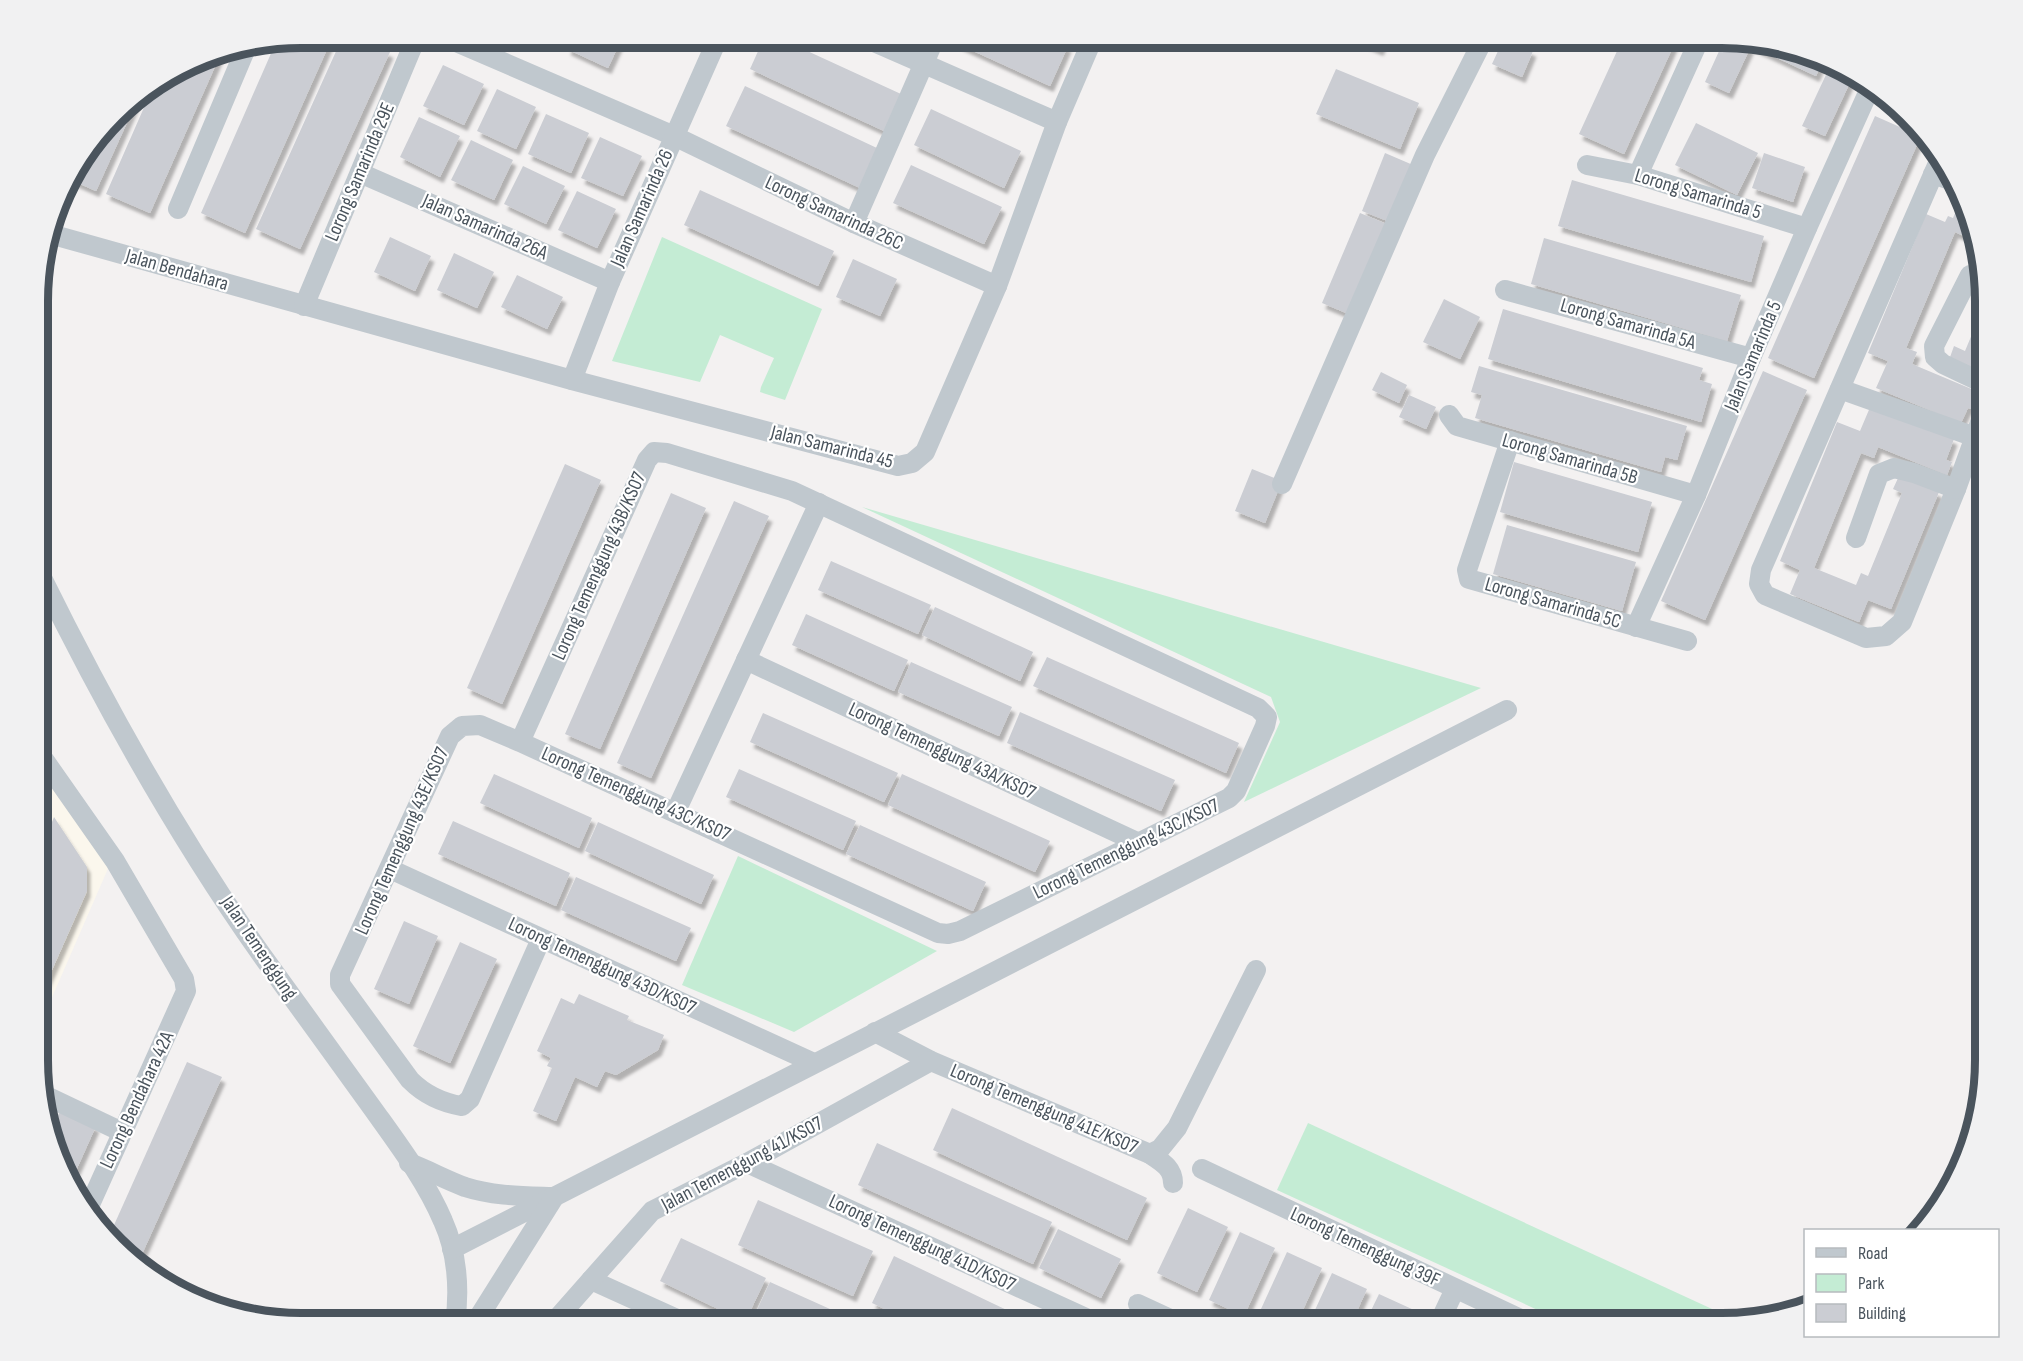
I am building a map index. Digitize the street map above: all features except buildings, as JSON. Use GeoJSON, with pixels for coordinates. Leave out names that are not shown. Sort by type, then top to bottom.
{"type":"FeatureCollection","features":[{"type":"Feature","properties":{"kind":"street","name":"Lorong Samarinda 29E"},"geometry":{"type":"LineString","coordinates":[[304,306],[412,48]]}},
{"type":"Feature","properties":{"kind":"street","name":"Lorong Samarinda 26C"},"geometry":{"type":"LineString","coordinates":[[470,48],[674,136],[854,224],[996,286]]}},
{"type":"Feature","properties":{"kind":"street","name":"Jalan Samarinda 26"},"geometry":{"type":"LineString","coordinates":[[572,380],[610,282],[714,48]]}},
{"type":"Feature","properties":{"kind":"street"},"geometry":{"type":"LineString","coordinates":[[889,48],[1057,122]]}},
{"type":"Feature","properties":{"kind":"street"},"geometry":{"type":"LineString","coordinates":[[854,224],[931,48]]}},
{"type":"Feature","properties":{"kind":"street","name":"Jalan Samarinda 45"},"geometry":{"type":"LineString","coordinates":[[304,306],[898,466],[912,463],[925,452],[996,286],[1057,122],[1089,48]]}},
{"type":"Feature","properties":{"kind":"street"},"geometry":{"type":"LineString","coordinates":[[1282,484],[1425,155],[1479,48]]}},
{"type":"Feature","properties":{"kind":"street"},"geometry":{"type":"LineString","coordinates":[[1638,175],[1695,48]]}},
{"type":"Feature","properties":{"kind":"street"},"geometry":{"type":"LineString","coordinates":[[178,209],[243,55]]}},
{"type":"Feature","properties":{"kind":"street","name":"Jalan Samarinda 5"},"geometry":{"type":"LineString","coordinates":[[1636,627],[1696,495],[1751,358],[1867,94]]}},
{"type":"Feature","properties":{"kind":"street","name":"Lorong Samarinda 5"},"geometry":{"type":"LineString","coordinates":[[1587,165],[1638,175],[1807,228]]}},
{"type":"Feature","properties":{"kind":"street"},"geometry":{"type":"LineString","coordinates":[[1840,388],[1975,437],[1902,622],[1886,636],[1866,638],[1765,595],[1759,584],[1761,570],[1840,388],[1936,167]]}},
{"type":"Feature","properties":{"kind":"street","name":"Jalan Samarinda 26A"},"geometry":{"type":"LineString","coordinates":[[360,172],[610,282]]}},
{"type":"Feature","properties":{"kind":"street","name":"Jalan Bendahara"},"geometry":{"type":"LineString","coordinates":[[57,236],[304,306]]}},
{"type":"Feature","properties":{"kind":"street"},"geometry":{"type":"LineString","coordinates":[[1971,275],[1934,346],[1935,357],[1943,364],[1975,379]]}},
{"type":"Feature","properties":{"kind":"street","name":"Lorong Samarinda 5A"},"geometry":{"type":"LineString","coordinates":[[1505,290],[1751,358]]}},
{"type":"Feature","properties":{"kind":"street","name":"Lorong Samarinda 5B"},"geometry":{"type":"LineString","coordinates":[[1449,415],[1457,426],[1696,495]]}},
{"type":"Feature","properties":{"kind":"street","name":"Lorong Samarinda 5C"},"geometry":{"type":"LineString","coordinates":[[1510,441],[1467,570],[1469,579],[1687,641]]}},
{"type":"Feature","properties":{"kind":"street","name":"Lorong Temenggung 43B/KS07"},"geometry":{"type":"LineString","coordinates":[[520,742],[647,460],[654,452],[667,453],[792,491],[819,503]]}},
{"type":"Feature","properties":{"kind":"street"},"geometry":{"type":"LineString","coordinates":[[1856,538],[1879,474],[1894,468],[1956,489]]}},
{"type":"Feature","properties":{"kind":"street"},"geometry":{"type":"LineString","coordinates":[[676,811],[819,503]]}},
{"type":"Feature","properties":{"kind":"street","name":"Lorong Temenggung 43C/KS07"},"geometry":{"type":"LineString","coordinates":[[520,742],[676,811],[938,933],[948,934],[960,931],[1229,798],[1236,790],[1265,726],[1267,717],[1258,708],[819,503]]}},
{"type":"Feature","properties":{"kind":"street","name":"Jalan Temenggung"},"geometry":{"type":"LineString","coordinates":[[48,590],[87,669],[146,777],[260,952],[430,1195],[444,1222],[452,1249],[456,1269],[455,1313]]}},
{"type":"Feature","properties":{"kind":"street","name":"Lorong Temenggung 43A/KS07"},"geometry":{"type":"LineString","coordinates":[[746,660],[1137,842]]}},
{"type":"Feature","properties":{"kind":"street"},"geometry":{"type":"LineString","coordinates":[[452,1249],[1507,710]]}},
{"type":"Feature","properties":{"kind":"street","name":"Lorong Temenggung 43E/KS07"},"geometry":{"type":"LineString","coordinates":[[520,742],[480,725],[462,726],[450,736],[340,975],[340,984],[410,1080],[420,1090],[450,1104],[462,1106],[470,1099],[541,939]]}},
{"type":"Feature","properties":{"kind":"street","name":"Lorong Bendahara 42A"},"geometry":{"type":"LineString","coordinates":[[48,765],[115,861],[184,979],[186,991],[91,1201]]}},
{"type":"Feature","properties":{"kind":"street","name":"Lorong Temenggung 43D/KS07"},"geometry":{"type":"LineString","coordinates":[[390,869],[814,1063]]}},
{"type":"Feature","properties":{"kind":"street","name":"Lorong Temenggung 41E/KS07"},"geometry":{"type":"LineString","coordinates":[[875,1032],[931,1061],[1150,1154],[1160,1149],[1177,1128],[1256,970]]}},
{"type":"Feature","properties":{"kind":"street","name":"Jalan Temenggung 41/KS07"},"geometry":{"type":"LineString","coordinates":[[562,1313],[652,1211],[747,1163],[931,1061]]}},
{"type":"Feature","properties":{"kind":"street"},"geometry":{"type":"LineString","coordinates":[[51,1099],[122,1132]]}},
{"type":"Feature","properties":{"kind":"street"},"geometry":{"type":"LineString","coordinates":[[1150,1154],[1166,1164],[1173,1174],[1173,1183]]}},
{"type":"Feature","properties":{"kind":"street"},"geometry":{"type":"LineString","coordinates":[[409,1163],[480,1191],[505,1195],[555,1197]]}},
{"type":"Feature","properties":{"kind":"street","name":"Lorong Temenggung 41D/KS07"},"geometry":{"type":"LineString","coordinates":[[747,1163],[1075,1313]]}},
{"type":"Feature","properties":{"kind":"street","name":"Lorong Temenggung 39F"},"geometry":{"type":"LineString","coordinates":[[1202,1169],[1507,1313]]}},
{"type":"Feature","properties":{"kind":"street"},"geometry":{"type":"LineString","coordinates":[[481,1313],[555,1197]]}},
{"type":"Feature","properties":{"kind":"street"},"geometry":{"type":"LineString","coordinates":[[591,1280],[664,1313]]}},
{"type":"Feature","properties":{"kind":"street"},"geometry":{"type":"LineString","coordinates":[[1444,1313],[1455,1289]]}},
{"type":"Feature","properties":{"kind":"street"},"geometry":{"type":"LineString","coordinates":[[1138,1304],[1157,1313]]}},
{"type":"Feature","properties":{"kind":"shaded area"},"geometry":{"type":"Polygon","coordinates":[[[48,777],[110,864],[48,1007],[48,777]]]}},
{"type":"Feature","properties":{"kind":"green space"},"geometry":{"type":"Polygon","coordinates":[[[662,237],[822,309],[785,400],[760,392],[774,358],[720,335],[700,382],[612,361],[662,237]]]}},
{"type":"Feature","properties":{"kind":"green space"},"geometry":{"type":"Polygon","coordinates":[[[862,507],[1481,688],[1244,802],[1280,722],[1271,697],[862,507]]]}},
{"type":"Feature","properties":{"kind":"green space"},"geometry":{"type":"Polygon","coordinates":[[[738,856],[937,951],[794,1032],[682,985],[738,856]]]}},
{"type":"Feature","properties":{"kind":"green space"},"geometry":{"type":"Polygon","coordinates":[[[1308,1123],[1721,1313],[1544,1313],[1277,1190],[1308,1123]]]}}]}
